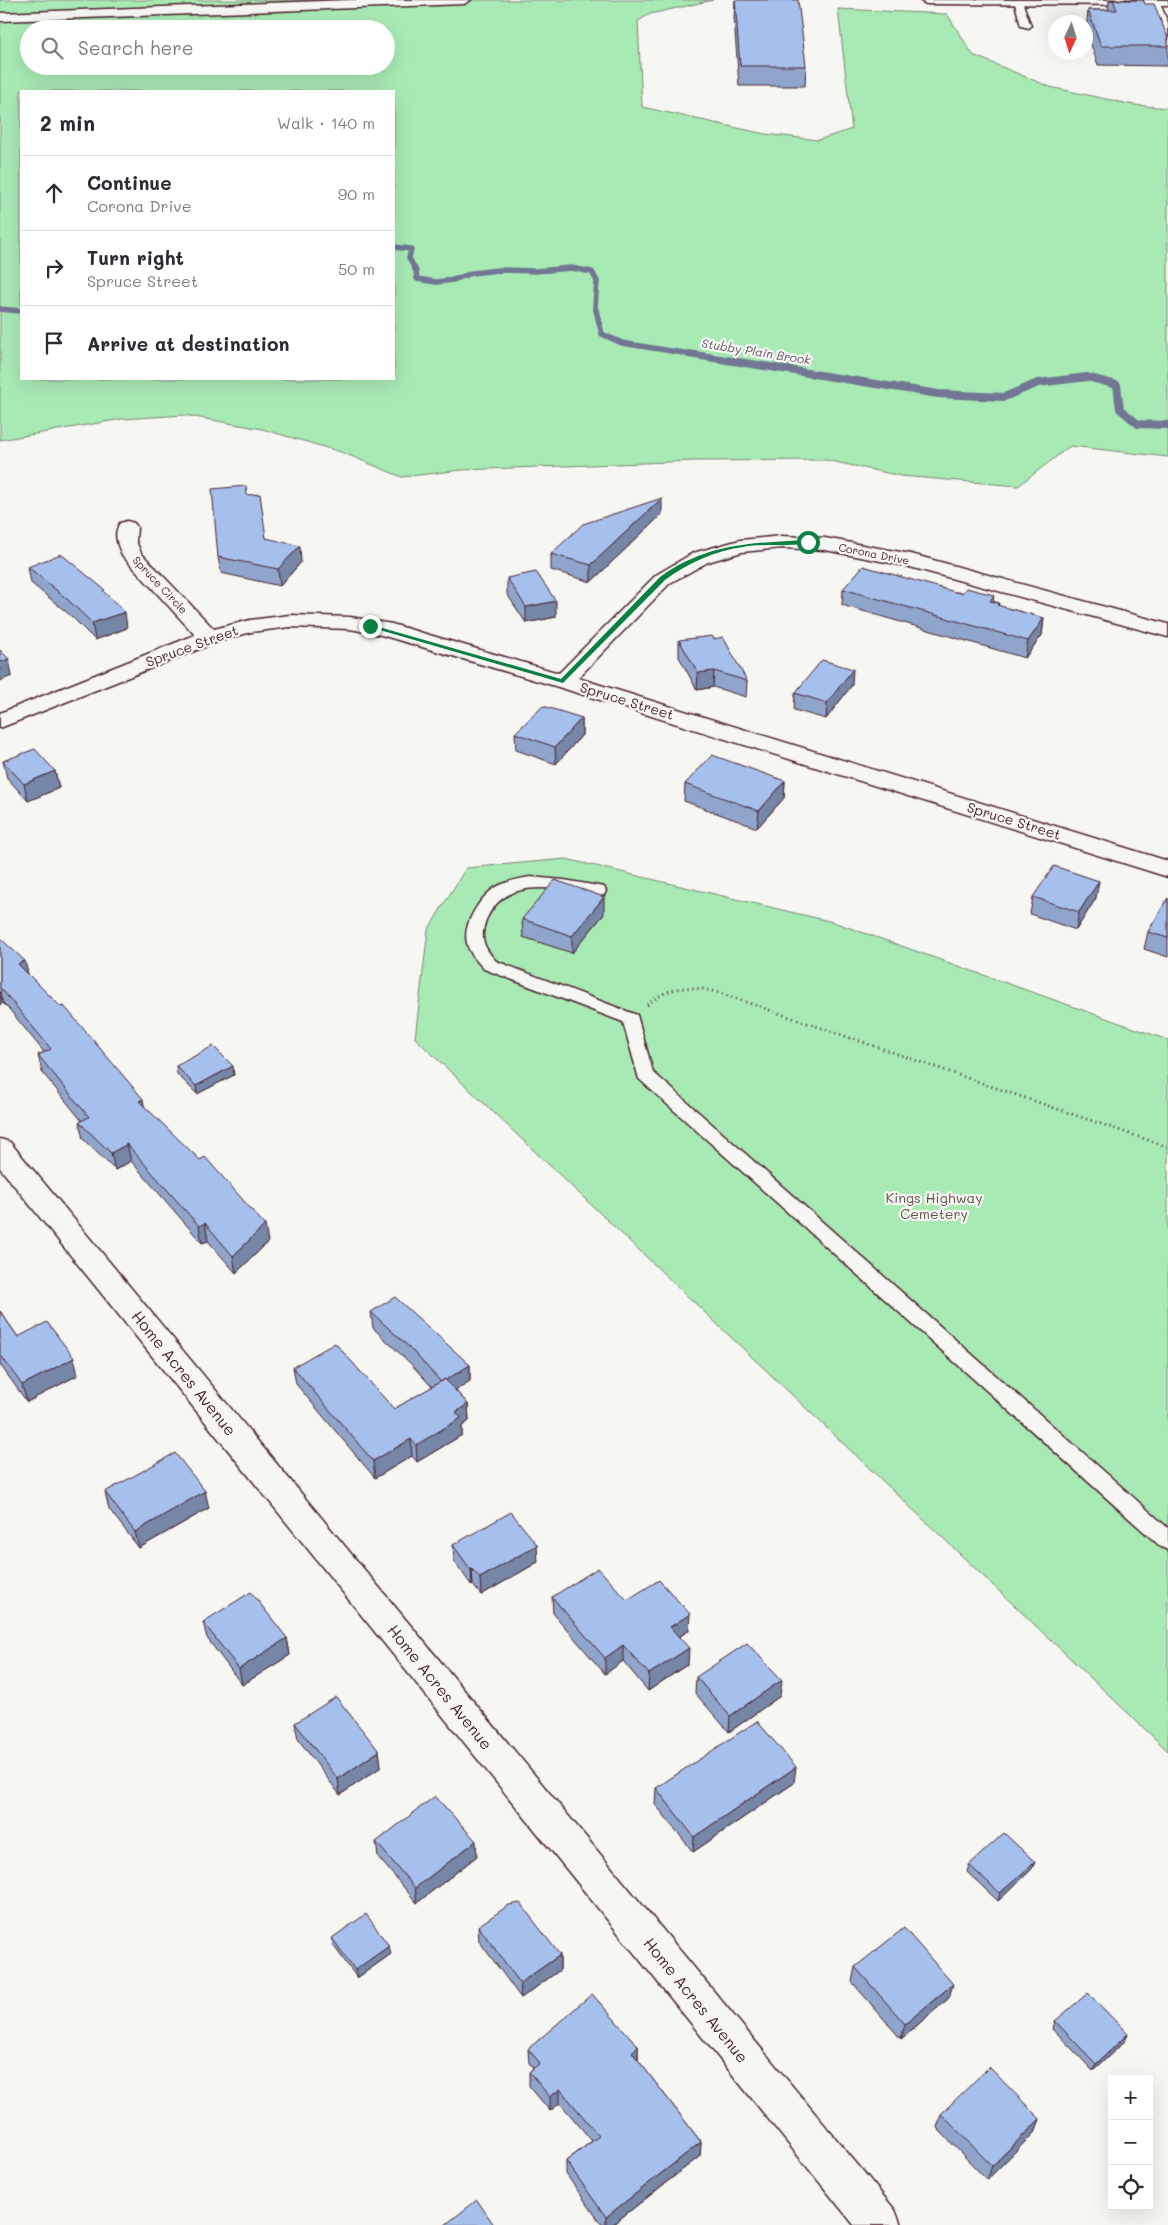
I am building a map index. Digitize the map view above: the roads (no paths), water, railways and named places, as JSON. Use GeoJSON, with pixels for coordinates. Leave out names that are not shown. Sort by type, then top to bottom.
{"type":"FeatureCollection","features":[{"type":"Feature","properties":{"kind":"street"},"geometry":{"type":"LineString","coordinates":[[0,17],[464,0]]}},
{"type":"Feature","properties":{"kind":"street"},"geometry":{"type":"LineString","coordinates":[[926,0],[1162,1]]}},
{"type":"Feature","properties":{"kind":"street","name":"Spruce Circle"},"geometry":{"type":"LineString","coordinates":[[127,526],[126,541],[132,555],[209,637]]}},
{"type":"Feature","properties":{"kind":"street","name":"Corona Drive"},"geometry":{"type":"LineString","coordinates":[[563,681],[663,579],[678,568],[699,557],[720,550],[743,545],[776,542],[808,542],[900,558],[1168,631]]}},
{"type":"Feature","properties":{"kind":"street","name":"Spruce Street"},"geometry":{"type":"LineString","coordinates":[[0,721],[209,637],[250,626],[275,622],[308,620],[350,623],[384,629],[563,681],[1168,869]]}},
{"type":"Feature","properties":{"kind":"street","name":"Home Acres Avenue"},"geometry":{"type":"LineString","coordinates":[[0,1149],[880,2225]]}},
{"type":"Feature","properties":{"kind":"lane"},"geometry":{"type":"LineString","coordinates":[[1018,1],[1026,26]]}},
{"type":"Feature","properties":{"kind":"lane"},"geometry":{"type":"LineString","coordinates":[[1162,1],[1168,35]]}},
{"type":"Feature","properties":{"kind":"lane"},"geometry":{"type":"LineString","coordinates":[[598,891],[553,883],[523,883],[499,891],[481,912],[473,931],[474,949],[490,966],[631,1019],[644,1075],[1168,1542]]}},
{"type":"Feature","properties":{"kind":"waterway","name":"Stubby Plain Brook"},"geometry":{"type":"LineString","coordinates":[[395,247],[411,249],[409,258],[416,271],[417,279],[436,282],[453,280],[472,273],[498,270],[536,271],[571,268],[592,272],[597,281],[595,306],[602,334],[622,343],[696,355]]}},
{"type":"Feature","properties":{"kind":"waterway","name":"Stubby Plain Brook"},"geometry":{"type":"LineString","coordinates":[[0,309],[20,311]]}},
{"type":"Feature","properties":{"kind":"waterway","name":"Stubby Plain Brook"},"geometry":{"type":"LineString","coordinates":[[689,354],[938,394],[1004,397],[1038,383],[1087,377],[1117,385],[1120,409],[1138,424],[1168,425]]}},
{"type":"Feature","properties":{"kind":"park label","name":"Kings Highway Cemetery"},"geometry":{"type":"Point","coordinates":[934,1206]}}]}
